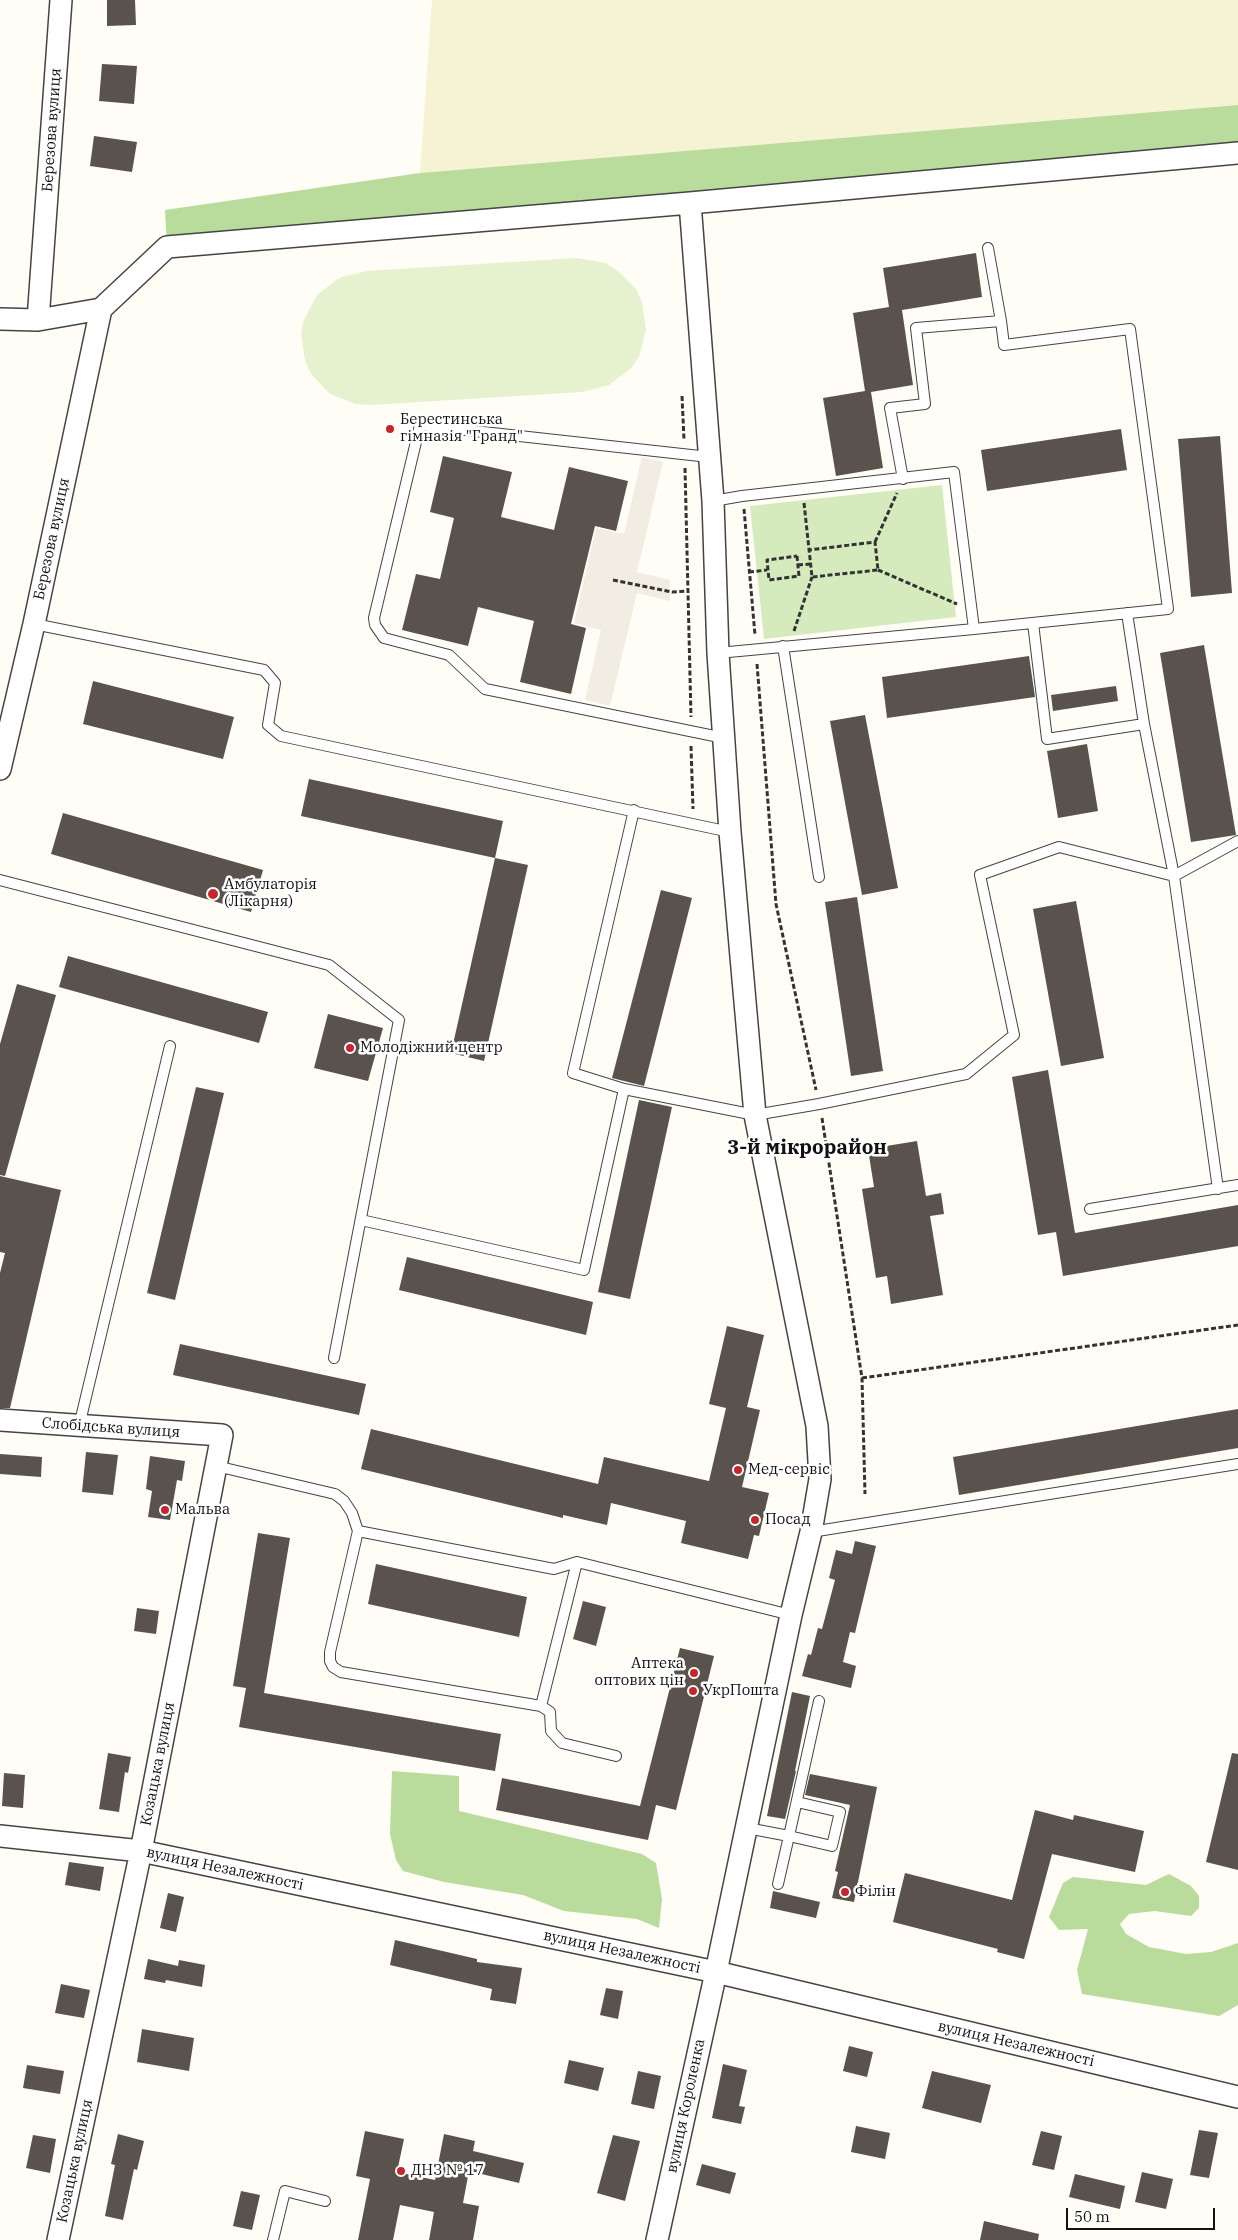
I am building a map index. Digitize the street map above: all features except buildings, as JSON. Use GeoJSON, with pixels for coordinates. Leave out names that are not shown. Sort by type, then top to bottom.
{"type":"FeatureCollection","features":[{"type":"Feature","properties":{"kind":"street","name":"Березова вулиця"},"geometry":{"type":"LineString","coordinates":[[38,320],[60,0]]}},
{"type":"Feature","properties":{"kind":"street"},"geometry":{"type":"LineString","coordinates":[[0,319],[38,320],[101,309],[167,247],[690,203],[1238,153]]}},
{"type":"Feature","properties":{"kind":"street","name":"вулиця Короленка"},"geometry":{"type":"LineString","coordinates":[[656,2240],[716,1972],[791,1614],[811,1532],[820,1479],[817,1426],[755,1115],[730,832],[718,653],[713,501],[690,203]]}},
{"type":"Feature","properties":{"kind":"street","name":"Березова вулиця"},"geometry":{"type":"LineString","coordinates":[[0,769],[34,624],[101,309]]}},
{"type":"Feature","properties":{"kind":"street","name":"Слобідська вулиця"},"geometry":{"type":"LineString","coordinates":[[0,1420],[222,1435]]}},
{"type":"Feature","properties":{"kind":"street","name":"Козацька вулиця"},"geometry":{"type":"LineString","coordinates":[[58,2240],[141,1851],[222,1435]]}},
{"type":"Feature","properties":{"kind":"street","name":"вулиця Незалежності"},"geometry":{"type":"LineString","coordinates":[[0,1836],[141,1851],[716,1972],[1238,2097]]}},
{"type":"Feature","properties":{"kind":"lane"},"geometry":{"type":"LineString","coordinates":[[718,653],[1168,609],[1130,329],[1004,345],[988,248]]}},
{"type":"Feature","properties":{"kind":"lane"},"geometry":{"type":"LineString","coordinates":[[903,479],[890,408],[925,404],[916,328],[1001,321]]}},
{"type":"Feature","properties":{"kind":"lane"},"geometry":{"type":"LineString","coordinates":[[709,457],[420,426],[376,609],[374,625],[384,638],[392,642],[454,658],[485,688],[724,738]]}},
{"type":"Feature","properties":{"kind":"lane"},"geometry":{"type":"LineString","coordinates":[[713,501],[954,472],[974,628]]}},
{"type":"Feature","properties":{"kind":"lane"},"geometry":{"type":"LineString","coordinates":[[1126,613],[1144,724],[1174,876],[1218,1188]]}},
{"type":"Feature","properties":{"kind":"lane"},"geometry":{"type":"LineString","coordinates":[[1033,623],[1047,739],[1144,724]]}},
{"type":"Feature","properties":{"kind":"lane"},"geometry":{"type":"LineString","coordinates":[[34,624],[264,670],[275,683],[268,725],[280,736],[693,822],[730,832]]}},
{"type":"Feature","properties":{"kind":"lane"},"geometry":{"type":"LineString","coordinates":[[786,646],[818,877]]}},
{"type":"Feature","properties":{"kind":"lane"},"geometry":{"type":"LineString","coordinates":[[634,810],[573,1073],[624,1089],[755,1115],[966,1074],[1014,1035],[980,875],[1060,847],[1174,876],[1238,841]]}},
{"type":"Feature","properties":{"kind":"lane"},"geometry":{"type":"LineString","coordinates":[[0,880],[329,965],[399,1020],[334,1358]]}},
{"type":"Feature","properties":{"kind":"lane"},"geometry":{"type":"LineString","coordinates":[[79,1426],[170,1046]]}},
{"type":"Feature","properties":{"kind":"lane"},"geometry":{"type":"LineString","coordinates":[[361,1220],[584,1270],[624,1089]]}},
{"type":"Feature","properties":{"kind":"lane"},"geometry":{"type":"LineString","coordinates":[[1090,1209],[1238,1185]]}},
{"type":"Feature","properties":{"kind":"lane"},"geometry":{"type":"LineString","coordinates":[[811,1532],[1238,1464]]}},
{"type":"Feature","properties":{"kind":"lane"},"geometry":{"type":"LineString","coordinates":[[216,1466],[335,1494],[344,1501],[352,1512],[358,1531],[330,1652],[330,1661],[333,1667],[341,1672],[541,1706],[550,1712],[550,1730],[562,1743],[616,1756]]}},
{"type":"Feature","properties":{"kind":"lane"},"geometry":{"type":"LineString","coordinates":[[358,1531],[554,1569],[577,1562],[791,1614]]}},
{"type":"Feature","properties":{"kind":"lane"},"geometry":{"type":"LineString","coordinates":[[541,1706],[577,1562]]}},
{"type":"Feature","properties":{"kind":"lane"},"geometry":{"type":"LineString","coordinates":[[778,1884],[820,1701]]}},
{"type":"Feature","properties":{"kind":"lane"},"geometry":{"type":"LineString","coordinates":[[747,1828],[832,1846],[840,1812],[796,1802]]}},
{"type":"Feature","properties":{"kind":"lane"},"geometry":{"type":"LineString","coordinates":[[273,2240],[285,2191],[325,2201]]}},
{"type":"Feature","properties":{"kind":"path"},"geometry":{"type":"LineString","coordinates":[[682,386],[691,726]]}},
{"type":"Feature","properties":{"kind":"path"},"geometry":{"type":"LineString","coordinates":[[878,570],[875,542],[903,479]]}},
{"type":"Feature","properties":{"kind":"path"},"geometry":{"type":"LineString","coordinates":[[786,646],[812,577],[802,490]]}},
{"type":"Feature","properties":{"kind":"path"},"geometry":{"type":"LineString","coordinates":[[742,496],[776,904],[819,1104],[862,1378],[866,1494]]}},
{"type":"Feature","properties":{"kind":"path"},"geometry":{"type":"LineString","coordinates":[[809,550],[875,542]]}},
{"type":"Feature","properties":{"kind":"path"},"geometry":{"type":"LineString","coordinates":[[797,556],[798,565],[799,576],[769,580],[767,560],[797,556]]}},
{"type":"Feature","properties":{"kind":"path"},"geometry":{"type":"LineString","coordinates":[[798,565],[811,564]]}},
{"type":"Feature","properties":{"kind":"path"},"geometry":{"type":"LineString","coordinates":[[749,572],[768,570]]}},
{"type":"Feature","properties":{"kind":"path"},"geometry":{"type":"LineString","coordinates":[[812,577],[878,570],[972,610]]}},
{"type":"Feature","properties":{"kind":"path"},"geometry":{"type":"LineString","coordinates":[[613,580],[672,592],[688,591]]}},
{"type":"Feature","properties":{"kind":"path"},"geometry":{"type":"LineString","coordinates":[[691,745],[693,822]]}},
{"type":"Feature","properties":{"kind":"path"},"geometry":{"type":"LineString","coordinates":[[862,1378],[1238,1325]]}},
{"type":"Feature","properties":{"kind":"shaded area"},"geometry":{"type":"Polygon","coordinates":[[[432,0],[1238,0],[1238,105],[420,173],[432,0]]]}},
{"type":"Feature","properties":{"kind":"shaded area"},"geometry":{"type":"Polygon","coordinates":[[[642,457],[663,462],[637,572],[670,580],[670,601],[637,593],[610,706],[585,700],[601,630],[574,623],[596,528],[624,534],[642,457]]]}},
{"type":"Feature","properties":{"kind":"green space"},"geometry":{"type":"Polygon","coordinates":[[[1238,105],[1238,153],[167,247],[165,210],[420,173],[1238,105]]]}},
{"type":"Feature","properties":{"kind":"green space"},"geometry":{"type":"Polygon","coordinates":[[[577,258],[605,263],[617,270],[637,290],[642,303],[646,330],[639,357],[631,368],[609,385],[582,392],[370,405],[356,404],[330,394],[311,374],[305,361],[301,333],[304,320],[317,295],[339,278],[366,271],[577,258]]]}},
{"type":"Feature","properties":{"kind":"green space"},"geometry":{"type":"Polygon","coordinates":[[[942,485],[956,617],[764,639],[750,506],[942,485]]]}},
{"type":"Feature","properties":{"kind":"green space"},"geometry":{"type":"Polygon","coordinates":[[[392,1771],[459,1776],[459,1811],[642,1854],[656,1863],[662,1899],[659,1928],[637,1919],[564,1911],[523,1895],[444,1882],[403,1871],[396,1860],[390,1834],[392,1771]]]}},
{"type":"Feature","properties":{"kind":"green space"},"geometry":{"type":"Polygon","coordinates":[[[1169,1874],[1191,1886],[1199,1896],[1199,1908],[1191,1916],[1155,1911],[1129,1914],[1120,1924],[1126,1934],[1149,1947],[1186,1954],[1211,1952],[1238,1943],[1238,2005],[1219,2016],[1082,1994],[1077,1970],[1088,1929],[1059,1930],[1049,1917],[1063,1883],[1073,1877],[1146,1885],[1169,1874]]]}},
{"type":"Feature","properties":{"kind":"place","name":"Берестинська гімназія \"Гранд\""},"geometry":{"type":"Point","coordinates":[390,429]}},
{"type":"Feature","properties":{"kind":"place","name":"Амбулаторія (Лікарня)"},"geometry":{"type":"Point","coordinates":[213,894]}},
{"type":"Feature","properties":{"kind":"place","name":"Молодіжний центр"},"geometry":{"type":"Point","coordinates":[350,1048]}},
{"type":"Feature","properties":{"kind":"place","name":"Мед-сервіс"},"geometry":{"type":"Point","coordinates":[738,1470]}},
{"type":"Feature","properties":{"kind":"place","name":"Мальва"},"geometry":{"type":"Point","coordinates":[165,1510]}},
{"type":"Feature","properties":{"kind":"place","name":"Посад"},"geometry":{"type":"Point","coordinates":[755,1520]}},
{"type":"Feature","properties":{"kind":"place","name":"Аптека оптових цін"},"geometry":{"type":"Point","coordinates":[694,1673]}},
{"type":"Feature","properties":{"kind":"place","name":"УкрПошта"},"geometry":{"type":"Point","coordinates":[693,1691]}},
{"type":"Feature","properties":{"kind":"place","name":"Філін"},"geometry":{"type":"Point","coordinates":[845,1892]}},
{"type":"Feature","properties":{"kind":"place","name":"ДНЗ № 17"},"geometry":{"type":"Point","coordinates":[401,2171]}},
{"type":"Feature","properties":{"kind":"district","name":"3-й мікрорайон"},"geometry":{"type":"Point","coordinates":[807,1148]}}]}
